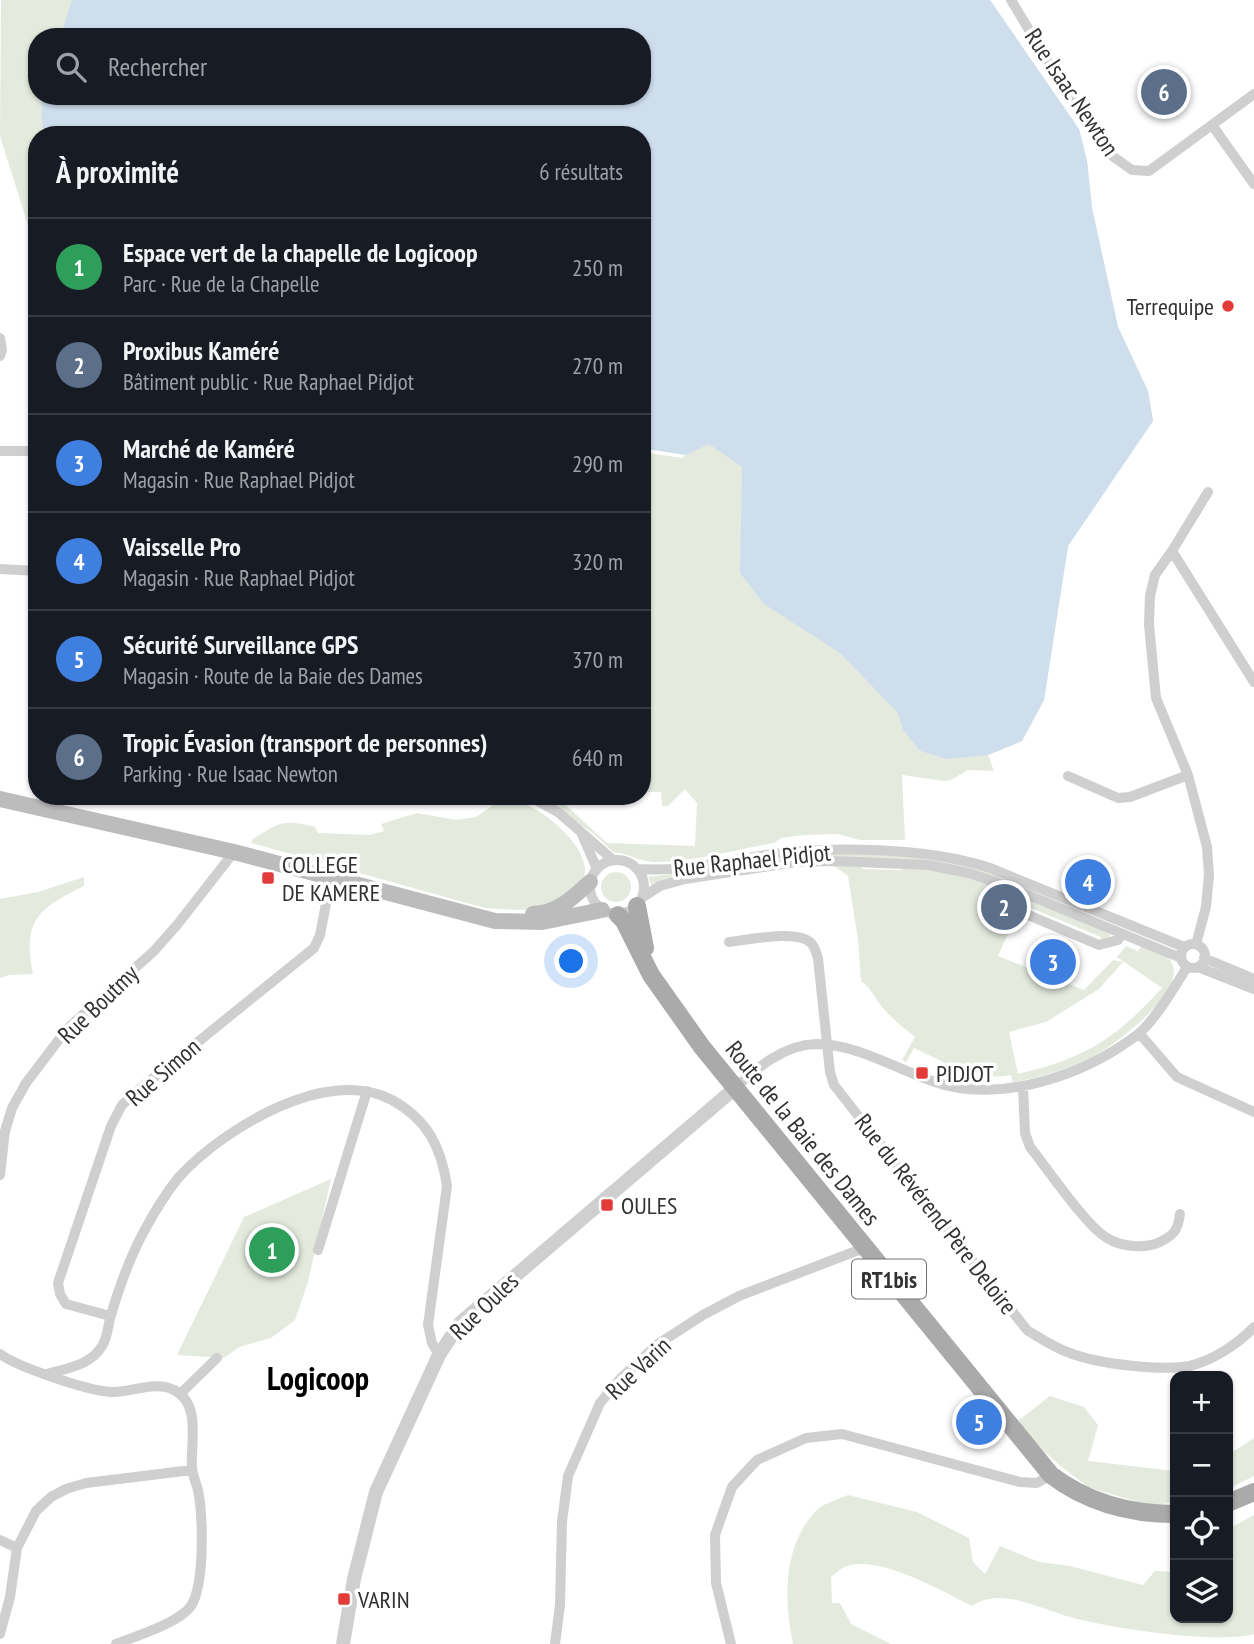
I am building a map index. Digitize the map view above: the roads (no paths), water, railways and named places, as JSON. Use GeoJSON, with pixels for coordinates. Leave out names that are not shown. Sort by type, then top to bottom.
{"type":"FeatureCollection","features":[{"type":"Feature","properties":{"kind":"main road"},"geometry":{"type":"LineString","coordinates":[[0,789],[28,796]]}},
{"type":"Feature","properties":{"kind":"main road"},"geometry":{"type":"LineString","coordinates":[[0,799],[234,852],[495,921],[542,922],[610,913]]}},
{"type":"Feature","properties":{"kind":"main road"},"geometry":{"type":"LineString","coordinates":[[69,805],[236,844],[496,915],[543,914],[568,903],[593,875]]}},
{"type":"Feature","properties":{"kind":"main road","name":"Route de la Baie des Dames"},"geometry":{"type":"LineString","coordinates":[[640,901],[639,927],[651,975]]}},
{"type":"Feature","properties":{"kind":"main road","name":"Route de la Baie des Dames"},"geometry":{"type":"LineString","coordinates":[[610,913],[624,921],[651,975],[734,1089],[1051,1475],[1077,1491],[1118,1509],[1170,1514]]}},
{"type":"Feature","properties":{"kind":"main road"},"geometry":{"type":"LineString","coordinates":[[1233,1501],[1254,1492]]}},
{"type":"Feature","properties":{"kind":"street","name":"Rue Isaac Newton"},"geometry":{"type":"LineString","coordinates":[[1011,0],[1052,68],[1111,155],[1132,170],[1149,171],[1254,94]]}},
{"type":"Feature","properties":{"kind":"street"},"geometry":{"type":"LineString","coordinates":[[1212,125],[1254,184]]}},
{"type":"Feature","properties":{"kind":"street"},"geometry":{"type":"LineString","coordinates":[[0,338],[0,356]]}},
{"type":"Feature","properties":{"kind":"street"},"geometry":{"type":"LineString","coordinates":[[0,451],[28,451]]}},
{"type":"Feature","properties":{"kind":"street"},"geometry":{"type":"LineString","coordinates":[[734,1089],[774,1057],[796,1047],[828,1045],[868,1054],[934,1083],[972,1089],[1023,1087],[1080,1068],[1139,1034],[1177,985],[1192,957],[1206,907],[1208,847],[1188,775],[1156,698],[1149,625],[1150,596],[1155,575],[1208,492]]}},
{"type":"Feature","properties":{"kind":"street"},"geometry":{"type":"LineString","coordinates":[[1172,551],[1254,682]]}},
{"type":"Feature","properties":{"kind":"street"},"geometry":{"type":"LineString","coordinates":[[0,569],[28,570]]}},
{"type":"Feature","properties":{"kind":"street"},"geometry":{"type":"LineString","coordinates":[[1068,776],[1118,798],[1130,797],[1188,775]]}},
{"type":"Feature","properties":{"kind":"street"},"geometry":{"type":"LineString","coordinates":[[545,805],[559,813],[581,832],[613,860],[627,862],[638,869],[644,882],[640,901],[625,914],[610,913],[592,898],[593,875],[581,832]]}},
{"type":"Feature","properties":{"kind":"street","name":"Rue Raphael Pidjot"},"geometry":{"type":"LineString","coordinates":[[638,869],[675,870],[768,855],[828,849],[934,855],[967,860],[1121,934],[1254,979]]}},
{"type":"Feature","properties":{"kind":"street","name":"Rue Boutmy"},"geometry":{"type":"LineString","coordinates":[[0,1175],[5,1131],[12,1108],[26,1083],[67,1030],[170,934],[201,898],[234,852]]}},
{"type":"Feature","properties":{"kind":"street"},"geometry":{"type":"LineString","coordinates":[[593,875],[613,860]]}},
{"type":"Feature","properties":{"kind":"street","name":"Rue Raphael Pidjot"},"geometry":{"type":"LineString","coordinates":[[640,901],[660,886],[685,878],[796,862],[928,864],[1009,881],[1192,957],[1254,989]]}},
{"type":"Feature","properties":{"kind":"street","name":"Rue Simon"},"geometry":{"type":"LineString","coordinates":[[110,1316],[66,1304],[58,1283],[91,1180],[117,1114],[136,1092],[314,948],[320,935],[331,878]]}},
{"type":"Feature","properties":{"kind":"street"},"geometry":{"type":"LineString","coordinates":[[1009,881],[1004,890],[1004,898],[1012,908],[1099,945],[1118,940],[1121,934]]}},
{"type":"Feature","properties":{"kind":"street","name":"Rue du Révérend Père Deloire"},"geometry":{"type":"LineString","coordinates":[[729,942],[788,936],[810,942],[818,958],[830,1072],[834,1085],[1027,1330],[1070,1353],[1102,1362],[1161,1367],[1187,1366],[1205,1360],[1223,1351],[1254,1328]]}},
{"type":"Feature","properties":{"kind":"street"},"geometry":{"type":"LineString","coordinates":[[1139,1034],[1177,1077],[1254,1112]]}},
{"type":"Feature","properties":{"kind":"street"},"geometry":{"type":"LineString","coordinates":[[1023,1087],[1025,1133],[1030,1147],[1103,1235],[1128,1246],[1155,1244],[1171,1236],[1178,1228],[1180,1214]]}},
{"type":"Feature","properties":{"kind":"street","name":"Rue Oules"},"geometry":{"type":"LineString","coordinates":[[343,1644],[354,1579],[376,1492],[439,1354],[460,1323],[734,1089]]}},
{"type":"Feature","properties":{"kind":"street"},"geometry":{"type":"LineString","coordinates":[[47,1374],[92,1359],[104,1344],[110,1316],[142,1236],[178,1178],[238,1130],[289,1102],[338,1091],[367,1091],[389,1098],[408,1110],[426,1126],[443,1166],[446,1186],[428,1325],[432,1343],[439,1354]]}},
{"type":"Feature","properties":{"kind":"street"},"geometry":{"type":"LineString","coordinates":[[318,1251],[367,1091]]}},
{"type":"Feature","properties":{"kind":"street","name":"Rue Varin"},"geometry":{"type":"LineString","coordinates":[[555,1644],[560,1605],[562,1522],[568,1476],[600,1403],[621,1378],[658,1344],[703,1315],[739,1296],[864,1248]]}},
{"type":"Feature","properties":{"kind":"street"},"geometry":{"type":"LineString","coordinates":[[0,1354],[10,1362],[79,1385],[110,1392],[162,1386],[180,1394],[192,1417],[192,1470],[198,1489],[202,1534],[197,1589],[192,1604],[183,1615],[116,1644]]}},
{"type":"Feature","properties":{"kind":"street"},"geometry":{"type":"LineString","coordinates":[[180,1394],[217,1358]]}},
{"type":"Feature","properties":{"kind":"street"},"geometry":{"type":"LineString","coordinates":[[731,1644],[716,1583],[716,1535],[732,1487],[757,1460],[806,1438],[842,1434],[1020,1482],[1037,1483],[1051,1475]]}},
{"type":"Feature","properties":{"kind":"street"},"geometry":{"type":"LineString","coordinates":[[0,1634],[10,1597],[17,1548],[36,1511],[51,1497],[86,1483],[192,1470]]}},
{"type":"Feature","properties":{"kind":"street"},"geometry":{"type":"LineString","coordinates":[[0,1540],[17,1548]]}},
{"type":"Feature","properties":{"kind":"water"},"geometry":{"type":"Polygon","coordinates":[[[72,0],[990,0],[1079,129],[1087,161],[1092,208],[1118,327],[1148,391],[1153,421],[1068,546],[1044,700],[1022,741],[988,755],[947,759],[920,751],[903,730],[898,713],[840,653],[764,604],[740,573],[742,467],[709,444],[686,455],[651,449],[651,126],[42,125],[41,105],[651,105],[651,28],[63,28],[72,0]]]}},
{"type":"Feature","properties":{"kind":"place","name":"Tropic Évasion (transport de personnes)"},"geometry":{"type":"Point","coordinates":[1164,92]}},
{"type":"Feature","properties":{"kind":"place","name":"Terrequipe"},"geometry":{"type":"Point","coordinates":[1228,306]}},
{"type":"Feature","properties":{"kind":"place","name":"COLLEGE DE KAMERE"},"geometry":{"type":"Point","coordinates":[268,878]}},
{"type":"Feature","properties":{"kind":"place","name":"Vaisselle Pro"},"geometry":{"type":"Point","coordinates":[1088,882]}},
{"type":"Feature","properties":{"kind":"place","name":"Proxibus Kaméré"},"geometry":{"type":"Point","coordinates":[1004,907]}},
{"type":"Feature","properties":{"kind":"place","name":"Marché de Kaméré"},"geometry":{"type":"Point","coordinates":[1053,962]}},
{"type":"Feature","properties":{"kind":"place","name":"PIDJOT"},"geometry":{"type":"Point","coordinates":[922,1073]}},
{"type":"Feature","properties":{"kind":"place","name":"OULES"},"geometry":{"type":"Point","coordinates":[607,1205]}},
{"type":"Feature","properties":{"kind":"place","name":"Espace vert de la chapelle de Logicoop"},"geometry":{"type":"Point","coordinates":[272,1250]}},
{"type":"Feature","properties":{"kind":"place","name":"Sécurité Surveillance GPS"},"geometry":{"type":"Point","coordinates":[979,1422]}},
{"type":"Feature","properties":{"kind":"place","name":"VARIN"},"geometry":{"type":"Point","coordinates":[344,1599]}},
{"type":"Feature","properties":{"kind":"district","name":"Logicoop"},"geometry":{"type":"Point","coordinates":[318,1378]}}]}
